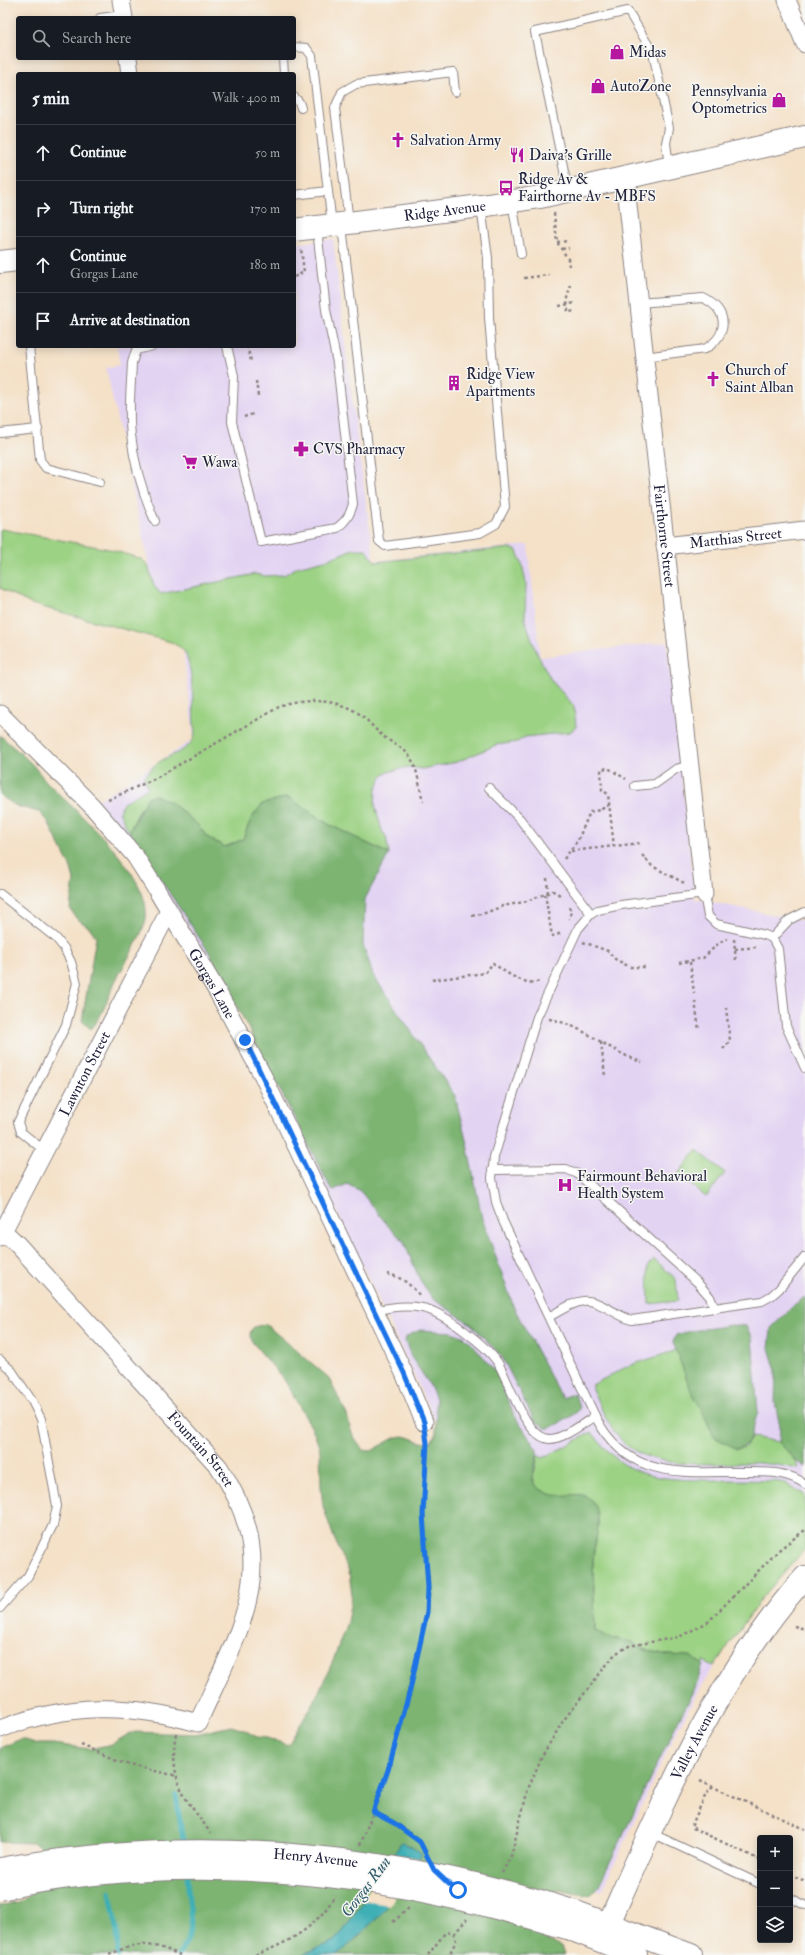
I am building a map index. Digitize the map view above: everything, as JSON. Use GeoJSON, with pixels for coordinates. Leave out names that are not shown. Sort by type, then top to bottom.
{"type":"FeatureCollection","features":[{"type":"Feature","properties":{"kind":"main road","name":"Ridge Avenue"},"geometry":{"type":"LineString","coordinates":[[298,239],[335,225],[481,206],[569,191],[805,137]]}},
{"type":"Feature","properties":{"kind":"main road"},"geometry":{"type":"LineString","coordinates":[[0,262],[16,260]]}},
{"type":"Feature","properties":{"kind":"main road","name":"Valley Avenue"},"geometry":{"type":"LineString","coordinates":[[609,1923],[697,1735],[723,1688],[767,1624],[805,1577]]}},
{"type":"Feature","properties":{"kind":"main road","name":"Henry Avenue"},"geometry":{"type":"LineString","coordinates":[[0,1870],[50,1861],[140,1853],[201,1851],[306,1856],[392,1866],[438,1875],[520,1895],[573,1920],[636,1955]]}},
{"type":"Feature","properties":{"kind":"main road","name":"Henry Avenue"},"geometry":{"type":"LineString","coordinates":[[0,1889],[81,1876],[161,1870],[284,1873],[420,1890],[506,1910],[573,1920],[609,1923],[691,1955]]}},
{"type":"Feature","properties":{"kind":"street"},"geometry":{"type":"LineString","coordinates":[[787,0],[805,44]]}},
{"type":"Feature","properties":{"kind":"street"},"geometry":{"type":"LineString","coordinates":[[128,60],[130,72]]}},
{"type":"Feature","properties":{"kind":"street","name":"Fairthorne Street"},"geometry":{"type":"LineString","coordinates":[[625,178],[704,894]]}},
{"type":"Feature","properties":{"kind":"street","name":"Matthias Street"},"geometry":{"type":"LineString","coordinates":[[666,546],[805,530]]}},
{"type":"Feature","properties":{"kind":"street","name":"Gorgas Lane"},"geometry":{"type":"LineString","coordinates":[[0,714],[92,806],[134,856],[169,911],[245,1040],[340,1236],[404,1373],[424,1422]]}},
{"type":"Feature","properties":{"kind":"street","name":"Lawnton Street"},"geometry":{"type":"LineString","coordinates":[[1,1232],[169,911]]}},
{"type":"Feature","properties":{"kind":"street","name":"Fountain Street"},"geometry":{"type":"LineString","coordinates":[[1,1232],[205,1450],[218,1467],[239,1501],[246,1521],[252,1563],[246,1611],[239,1633],[198,1723],[179,1718]]}},
{"type":"Feature","properties":{"kind":"street"},"geometry":{"type":"LineString","coordinates":[[0,1729],[48,1714],[99,1708],[149,1711],[179,1718]]}},
{"type":"Feature","properties":{"kind":"lane"},"geometry":{"type":"LineString","coordinates":[[107,16],[123,11]]}},
{"type":"Feature","properties":{"kind":"lane"},"geometry":{"type":"LineString","coordinates":[[569,191],[534,32],[542,30],[628,11],[653,52],[669,128],[666,143],[669,167]]}},
{"type":"Feature","properties":{"kind":"lane"},"geometry":{"type":"LineString","coordinates":[[296,47],[306,48],[312,56],[328,191],[354,318],[379,541],[385,546],[480,533],[496,524],[502,513],[506,500],[489,318],[488,258],[481,206]]}},
{"type":"Feature","properties":{"kind":"lane"},"geometry":{"type":"LineString","coordinates":[[283,60],[284,72]]}},
{"type":"Feature","properties":{"kind":"lane"},"geometry":{"type":"LineString","coordinates":[[227,348],[234,376],[232,422],[262,542],[337,528],[345,522],[351,512],[353,504],[335,354],[326,310],[335,225],[335,108],[342,92],[356,84],[453,72],[455,92]]}},
{"type":"Feature","properties":{"kind":"lane"},"geometry":{"type":"LineString","coordinates":[[296,100],[302,108]]}},
{"type":"Feature","properties":{"kind":"lane"},"geometry":{"type":"LineString","coordinates":[[296,195],[328,191]]}},
{"type":"Feature","properties":{"kind":"lane"},"geometry":{"type":"LineString","coordinates":[[512,201],[521,254]]}},
{"type":"Feature","properties":{"kind":"lane"},"geometry":{"type":"LineString","coordinates":[[638,303],[703,298],[712,302],[719,309],[722,318],[723,328],[719,337],[713,344],[705,349],[644,357]]}},
{"type":"Feature","properties":{"kind":"lane"},"geometry":{"type":"LineString","coordinates":[[30,348],[42,464],[46,468],[100,482]]}},
{"type":"Feature","properties":{"kind":"lane"},"geometry":{"type":"LineString","coordinates":[[144,348],[136,350],[132,363],[130,419],[133,452],[145,498],[155,521]]}},
{"type":"Feature","properties":{"kind":"lane"},"geometry":{"type":"LineString","coordinates":[[0,433],[38,429]]}},
{"type":"Feature","properties":{"kind":"lane"},"geometry":{"type":"LineString","coordinates":[[635,786],[655,784],[676,769],[690,765]]}},
{"type":"Feature","properties":{"kind":"lane"},"geometry":{"type":"LineString","coordinates":[[489,788],[520,819],[591,914]]}},
{"type":"Feature","properties":{"kind":"lane"},"geometry":{"type":"LineString","coordinates":[[0,894],[56,938],[64,948],[75,974],[76,990],[66,1025],[18,1122],[21,1132],[45,1150]]}},
{"type":"Feature","properties":{"kind":"lane"},"geometry":{"type":"LineString","coordinates":[[805,1068],[786,1026],[778,949],[772,938],[765,935],[716,924],[708,916],[704,894],[621,904],[598,910],[591,914],[578,929],[537,1017],[506,1115],[492,1170],[496,1202],[503,1221],[595,1416],[607,1437],[616,1447],[626,1455],[649,1466],[681,1471],[770,1472],[792,1476],[805,1484]]}},
{"type":"Feature","properties":{"kind":"lane"},"geometry":{"type":"LineString","coordinates":[[772,938],[789,920],[805,912]]}},
{"type":"Feature","properties":{"kind":"lane"},"geometry":{"type":"LineString","coordinates":[[492,1170],[566,1169],[578,1174],[696,1282],[710,1297],[715,1309]]}},
{"type":"Feature","properties":{"kind":"lane"},"geometry":{"type":"LineString","coordinates":[[549,1317],[584,1301],[592,1302],[632,1320],[751,1303],[771,1296],[805,1257]]}},
{"type":"Feature","properties":{"kind":"lane"},"geometry":{"type":"LineString","coordinates":[[374,1311],[391,1307],[424,1308],[457,1326],[483,1346],[497,1362],[529,1423],[543,1437],[555,1438],[595,1416]]}},
{"type":"Feature","properties":{"kind":"lane"},"geometry":{"type":"LineString","coordinates":[[0,1360],[16,1376],[32,1401],[41,1419],[58,1506],[53,1524],[28,1576],[0,1608]]}},
{"type":"Feature","properties":{"kind":"lane"},"geometry":{"type":"LineString","coordinates":[[651,1833],[757,1883]]}},
{"type":"Feature","properties":{"kind":"lane"},"geometry":{"type":"LineString","coordinates":[[793,1899],[805,1905]]}},
{"type":"Feature","properties":{"kind":"path"},"geometry":{"type":"LineString","coordinates":[[553,210],[557,242],[568,259],[569,266]]}},
{"type":"Feature","properties":{"kind":"path"},"geometry":{"type":"LineString","coordinates":[[296,276],[304,272],[298,239]]}},
{"type":"Feature","properties":{"kind":"path"},"geometry":{"type":"LineString","coordinates":[[557,242],[568,241]]}},
{"type":"Feature","properties":{"kind":"path"},"geometry":{"type":"LineString","coordinates":[[562,249],[569,248]]}},
{"type":"Feature","properties":{"kind":"path"},"geometry":{"type":"LineString","coordinates":[[524,278],[549,275]]}},
{"type":"Feature","properties":{"kind":"path"},"geometry":{"type":"LineString","coordinates":[[571,285],[567,296],[568,312],[576,311]]}},
{"type":"Feature","properties":{"kind":"path"},"geometry":{"type":"LineString","coordinates":[[559,306],[575,303]]}},
{"type":"Feature","properties":{"kind":"path"},"geometry":{"type":"LineString","coordinates":[[248,348],[251,361]]}},
{"type":"Feature","properties":{"kind":"path"},"geometry":{"type":"LineString","coordinates":[[256,381],[258,396]]}},
{"type":"Feature","properties":{"kind":"path"},"geometry":{"type":"LineString","coordinates":[[242,418],[253,414]]}},
{"type":"Feature","properties":{"kind":"path"},"geometry":{"type":"LineString","coordinates":[[92,806],[156,778],[279,706],[291,702],[320,701],[342,706],[361,715],[381,734],[410,756],[414,764],[423,801]]}},
{"type":"Feature","properties":{"kind":"path"},"geometry":{"type":"LineString","coordinates":[[614,847],[608,794],[602,790],[601,769],[608,768],[624,779],[629,779]]}},
{"type":"Feature","properties":{"kind":"path"},"geometry":{"type":"LineString","coordinates":[[557,867],[571,851],[578,840],[590,812],[600,810],[609,805]]}},
{"type":"Feature","properties":{"kind":"path"},"geometry":{"type":"LineString","coordinates":[[571,851],[641,843]]}},
{"type":"Feature","properties":{"kind":"path"},"geometry":{"type":"LineString","coordinates":[[642,854],[652,866],[686,884]]}},
{"type":"Feature","properties":{"kind":"path"},"geometry":{"type":"LineString","coordinates":[[547,878],[547,893],[552,936],[563,933]]}},
{"type":"Feature","properties":{"kind":"path"},"geometry":{"type":"LineString","coordinates":[[472,916],[503,906],[524,902],[547,893],[557,892],[563,899]]}},
{"type":"Feature","properties":{"kind":"path"},"geometry":{"type":"LineString","coordinates":[[567,904],[571,912],[568,922]]}},
{"type":"Feature","properties":{"kind":"path"},"geometry":{"type":"LineString","coordinates":[[560,940],[566,928]]}},
{"type":"Feature","properties":{"kind":"path"},"geometry":{"type":"LineString","coordinates":[[573,938],[608,951],[615,959],[630,967],[648,967]]}},
{"type":"Feature","properties":{"kind":"path"},"geometry":{"type":"LineString","coordinates":[[679,963],[690,962],[703,958],[719,942],[734,939],[736,962]]}},
{"type":"Feature","properties":{"kind":"path"},"geometry":{"type":"LineString","coordinates":[[690,962],[694,993]]}},
{"type":"Feature","properties":{"kind":"path"},"geometry":{"type":"LineString","coordinates":[[432,980],[485,973],[493,963],[519,979],[533,982],[542,978]]}},
{"type":"Feature","properties":{"kind":"path"},"geometry":{"type":"LineString","coordinates":[[695,1001],[699,1030]]}},
{"type":"Feature","properties":{"kind":"path"},"geometry":{"type":"LineString","coordinates":[[723,1050],[730,1041],[726,1008]]}},
{"type":"Feature","properties":{"kind":"path"},"geometry":{"type":"LineString","coordinates":[[537,1017],[556,1020],[574,1026],[618,1052],[642,1062]]}},
{"type":"Feature","properties":{"kind":"path"},"geometry":{"type":"LineString","coordinates":[[601,1042],[605,1076]]}},
{"type":"Feature","properties":{"kind":"path"},"geometry":{"type":"LineString","coordinates":[[387,1274],[395,1276],[410,1285],[420,1297],[424,1308]]}},
{"type":"Feature","properties":{"kind":"path"},"geometry":{"type":"LineString","coordinates":[[357,1851],[373,1812],[397,1740],[427,1612],[428,1587],[423,1514],[427,1450],[424,1422]]}},
{"type":"Feature","properties":{"kind":"path"},"geometry":{"type":"LineString","coordinates":[[502,1874],[511,1856],[528,1789],[542,1756],[563,1721],[615,1654],[629,1646],[679,1638],[708,1622],[780,1549],[805,1530]]}},
{"type":"Feature","properties":{"kind":"path"},"geometry":{"type":"LineString","coordinates":[[794,1626],[805,1628]]}},
{"type":"Feature","properties":{"kind":"path"},"geometry":{"type":"LineString","coordinates":[[179,1718],[175,1738],[176,1776],[183,1794],[193,1809],[202,1817],[210,1834]]}},
{"type":"Feature","properties":{"kind":"path"},"geometry":{"type":"LineString","coordinates":[[81,1745],[129,1765],[176,1776]]}},
{"type":"Feature","properties":{"kind":"path"},"geometry":{"type":"LineString","coordinates":[[700,1781],[805,1829]]}},
{"type":"Feature","properties":{"kind":"path"},"geometry":{"type":"LineString","coordinates":[[713,1787],[706,1794],[691,1827],[757,1859]]}},
{"type":"Feature","properties":{"kind":"path"},"geometry":{"type":"LineString","coordinates":[[373,1812],[394,1823],[420,1842],[428,1857]]}},
{"type":"Feature","properties":{"kind":"path"},"geometry":{"type":"LineString","coordinates":[[793,1875],[805,1881]]}},
{"type":"Feature","properties":{"kind":"path"},"geometry":{"type":"LineString","coordinates":[[255,1955],[287,1942],[318,1920],[329,1906],[337,1892]]}},
{"type":"Feature","properties":{"kind":"path"},"geometry":{"type":"LineString","coordinates":[[428,1955],[445,1933],[449,1932],[454,1934],[456,1941],[449,1955]]}},
{"type":"Feature","properties":{"kind":"path"},"geometry":{"type":"LineString","coordinates":[[109,1955],[123,1948],[148,1945],[180,1955]]}},
{"type":"Feature","properties":{"kind":"shaded area","name":"Fairmount Behavioral Health System"},"geometry":{"type":"Polygon","coordinates":[[[333,239],[349,377],[374,561],[528,545],[540,657],[667,642],[695,899],[805,921],[805,1549],[781,1575],[747,1617],[704,1682],[674,1736],[602,1891],[587,1886],[442,1421],[436,1423],[249,1028],[179,912],[97,801],[194,739],[181,632],[163,628],[106,368],[120,365],[117,348],[296,348],[296,244],[333,239]]]}},
{"type":"Feature","properties":{"kind":"green space"},"geometry":{"type":"Polygon","coordinates":[[[1,529],[109,549],[141,559],[148,565],[154,586],[161,594],[255,574],[264,576],[284,575],[297,567],[329,559],[353,549],[366,549],[375,562],[511,548],[517,551],[522,564],[526,583],[525,619],[535,649],[551,680],[574,706],[576,727],[570,732],[525,737],[517,742],[496,745],[457,762],[422,769],[408,767],[388,772],[382,776],[376,789],[375,805],[382,831],[386,836],[389,854],[328,824],[288,797],[251,819],[243,839],[225,847],[207,837],[197,824],[172,803],[156,795],[140,809],[129,832],[119,812],[123,803],[148,788],[144,777],[160,761],[188,746],[195,734],[191,676],[186,656],[182,649],[171,642],[31,604],[0,588],[1,529]]]}},
{"type":"Feature","properties":{"kind":"green space"},"geometry":{"type":"Polygon","coordinates":[[[0,735],[29,761],[48,783],[111,846],[126,865],[137,883],[145,901],[145,924],[134,948],[114,984],[106,1005],[91,1029],[82,1021],[96,937],[90,928],[76,918],[70,908],[74,880],[71,868],[48,822],[39,812],[16,806],[0,795],[0,735]]]}},
{"type":"Feature","properties":{"kind":"green space"},"geometry":{"type":"Polygon","coordinates":[[[155,795],[172,803],[197,824],[207,837],[225,847],[243,839],[251,819],[262,804],[288,797],[328,824],[389,854],[365,899],[363,944],[373,975],[455,1096],[467,1144],[482,1218],[514,1308],[562,1398],[574,1393],[580,1407],[577,1412],[570,1417],[550,1428],[545,1428],[534,1420],[502,1357],[472,1325],[433,1299],[420,1280],[403,1240],[390,1228],[360,1191],[347,1184],[332,1191],[210,954],[129,832],[147,798],[155,795]]]}},
{"type":"Feature","properties":{"kind":"green space"},"geometry":{"type":"Polygon","coordinates":[[[697,1150],[725,1173],[706,1197],[678,1174],[697,1150]]]}},
{"type":"Feature","properties":{"kind":"green space"},"geometry":{"type":"Polygon","coordinates":[[[654,1259],[676,1279],[678,1301],[649,1304],[648,1265],[654,1259]]]}},
{"type":"Feature","properties":{"kind":"green space"},"geometry":{"type":"Polygon","coordinates":[[[805,1297],[805,1467],[796,1461],[779,1442],[780,1427],[775,1402],[776,1371],[769,1348],[771,1328],[794,1305],[805,1297]]]}},
{"type":"Feature","properties":{"kind":"green space"},"geometry":{"type":"Polygon","coordinates":[[[265,1324],[328,1377],[347,1415],[352,1434],[363,1450],[371,1451],[399,1436],[427,1443],[431,1442],[436,1434],[436,1399],[428,1382],[411,1357],[405,1340],[407,1336],[420,1330],[452,1332],[465,1337],[496,1372],[514,1415],[537,1450],[537,1458],[533,1472],[533,1480],[535,1485],[550,1494],[584,1495],[589,1498],[597,1510],[598,1530],[593,1558],[595,1631],[611,1638],[632,1642],[646,1650],[667,1655],[690,1656],[703,1665],[693,1693],[598,1887],[590,1896],[558,1890],[543,1904],[534,1929],[544,1939],[561,1946],[564,1955],[336,1955],[362,1933],[384,1908],[403,1882],[421,1853],[403,1842],[344,1930],[334,1941],[301,1955],[0,1955],[0,1905],[19,1903],[39,1888],[47,1865],[43,1850],[34,1843],[0,1842],[0,1775],[3,1772],[0,1765],[0,1748],[21,1739],[39,1744],[53,1744],[90,1749],[112,1744],[132,1732],[196,1734],[231,1726],[244,1730],[257,1737],[267,1738],[288,1745],[314,1702],[333,1661],[347,1622],[352,1595],[349,1572],[334,1538],[323,1506],[320,1450],[314,1432],[285,1381],[253,1343],[250,1335],[251,1330],[254,1327],[265,1324]]]}},
{"type":"Feature","properties":{"kind":"green space"},"geometry":{"type":"Polygon","coordinates":[[[730,1325],[746,1326],[752,1338],[758,1413],[750,1439],[743,1447],[737,1449],[714,1437],[701,1408],[691,1391],[673,1342],[676,1335],[682,1333],[730,1325]]]}},
{"type":"Feature","properties":{"kind":"green space"},"geometry":{"type":"Polygon","coordinates":[[[677,1350],[700,1405],[708,1419],[726,1441],[737,1449],[745,1447],[752,1437],[779,1442],[796,1461],[798,1469],[758,1463],[689,1464],[671,1462],[654,1459],[638,1453],[625,1444],[614,1432],[606,1418],[592,1389],[592,1385],[628,1366],[677,1350]]]}},
{"type":"Feature","properties":{"kind":"green space"},"geometry":{"type":"Polygon","coordinates":[[[592,1432],[601,1444],[618,1460],[630,1468],[645,1474],[662,1478],[679,1479],[774,1481],[785,1483],[805,1495],[805,1549],[762,1598],[714,1666],[703,1661],[703,1665],[690,1656],[667,1655],[646,1650],[632,1642],[611,1638],[595,1631],[593,1556],[597,1534],[584,1494],[558,1497],[548,1495],[537,1488],[533,1479],[538,1455],[543,1458],[592,1432]]]}},
{"type":"Feature","properties":{"kind":"water"},"geometry":{"type":"Polygon","coordinates":[[[402,1842],[422,1853],[384,1911],[346,1948],[336,1955],[301,1955],[334,1941],[344,1930],[402,1842]]]}},
{"type":"Feature","properties":{"kind":"pier"},"geometry":{"type":"Polygon","coordinates":[[[392,1854],[420,1859],[390,1905],[362,1901],[392,1854]]]}},
{"type":"Feature","properties":{"kind":"waterway"},"geometry":{"type":"LineString","coordinates":[[176,1795],[184,1847]]}},
{"type":"Feature","properties":{"kind":"waterway"},"geometry":{"type":"LineString","coordinates":[[179,1955],[188,1939],[191,1924],[187,1875]]}},
{"type":"Feature","properties":{"kind":"waterway"},"geometry":{"type":"LineString","coordinates":[[110,1892],[117,1933],[118,1955]]}},
{"type":"Feature","properties":{"kind":"place","name":"Midas"},"geometry":{"type":"Point","coordinates":[617,52]}},
{"type":"Feature","properties":{"kind":"place","name":"AutoZone"},"geometry":{"type":"Point","coordinates":[598,86]}},
{"type":"Feature","properties":{"kind":"place","name":"Pennsylvania Optometrics"},"geometry":{"type":"Point","coordinates":[779,100]}},
{"type":"Feature","properties":{"kind":"place","name":"Salvation Army"},"geometry":{"type":"Point","coordinates":[398,140]}},
{"type":"Feature","properties":{"kind":"place","name":"Daiva's Grille"},"geometry":{"type":"Point","coordinates":[517,155]}},
{"type":"Feature","properties":{"kind":"place","name":"Ridge Av & Fairthorne Av - MBFS"},"geometry":{"type":"Point","coordinates":[506,188]}},
{"type":"Feature","properties":{"kind":"place","name":"Church of Saint Alban"},"geometry":{"type":"Point","coordinates":[713,379]}},
{"type":"Feature","properties":{"kind":"place","name":"Ridge View Apartments"},"geometry":{"type":"Point","coordinates":[454,383]}},
{"type":"Feature","properties":{"kind":"place","name":"CVS Pharmacy"},"geometry":{"type":"Point","coordinates":[301,449]}},
{"type":"Feature","properties":{"kind":"place","name":"Wawa"},"geometry":{"type":"Point","coordinates":[190,462]}},
{"type":"Feature","properties":{"kind":"place","name":"Fairmount Behavioral Health System"},"geometry":{"type":"Point","coordinates":[565,1185]}},
{"type":"Feature","properties":{"kind":"route"},"geometry":{"type":"LineString","coordinates":[[245,1040],[340,1236],[404,1373],[424,1422],[427,1443],[423,1514],[428,1587],[427,1612],[410,1690],[397,1740],[373,1812],[394,1823],[420,1842],[426,1851],[434,1870],[450,1885],[458,1890]]}},
{"type":"Feature","properties":{"kind":"water label","name":"Gorgas Run"},"geometry":{"type":"Point","coordinates":[366,1887]}}]}
